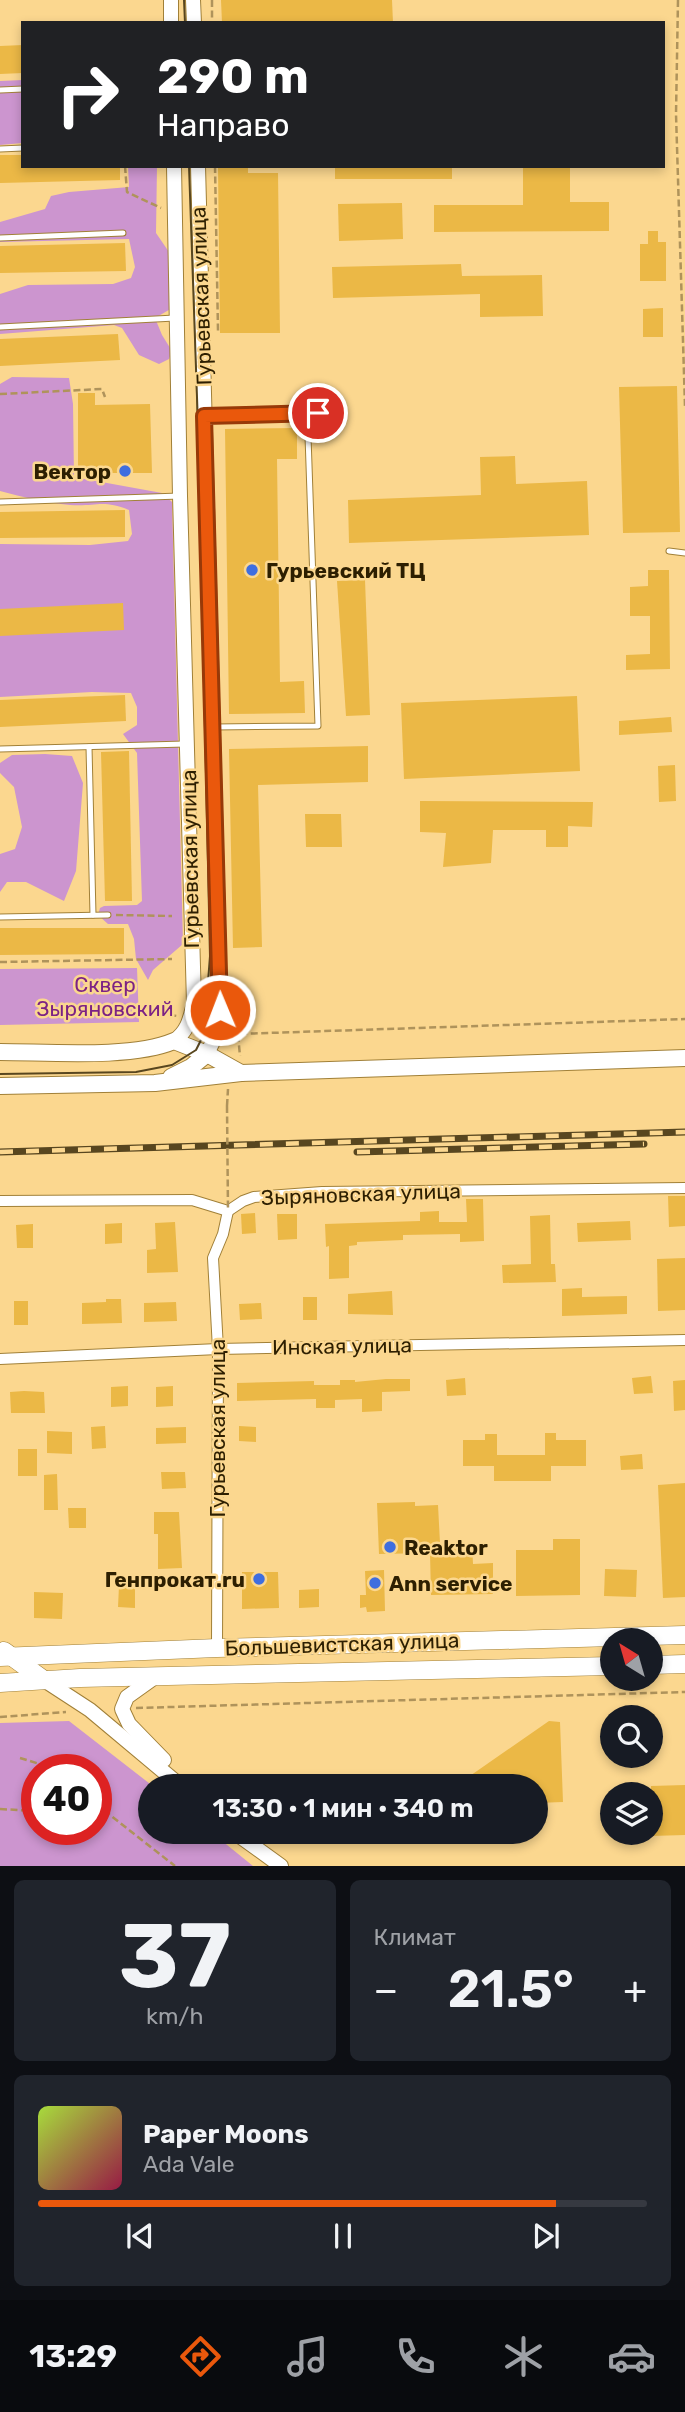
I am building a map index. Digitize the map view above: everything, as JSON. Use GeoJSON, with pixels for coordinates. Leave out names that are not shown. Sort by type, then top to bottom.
{"type":"FeatureCollection","features":[{"type":"Feature","properties":{"kind":"main road"},"geometry":{"type":"LineString","coordinates":[[0,1052],[117,1052],[161,1047],[174,1041],[207,1054],[242,1073]]}},
{"type":"Feature","properties":{"kind":"main road"},"geometry":{"type":"LineString","coordinates":[[155,1083],[191,1067],[207,1054]]}},
{"type":"Feature","properties":{"kind":"main road"},"geometry":{"type":"LineString","coordinates":[[0,1086],[155,1083],[242,1073],[685,1058]]}},
{"type":"Feature","properties":{"kind":"main road","name":"Большевистская улица"},"geometry":{"type":"LineString","coordinates":[[4,1654],[685,1635]]}},
{"type":"Feature","properties":{"kind":"main road"},"geometry":{"type":"LineString","coordinates":[[4,1654],[44,1680]]}},
{"type":"Feature","properties":{"kind":"main road"},"geometry":{"type":"LineString","coordinates":[[663,1665],[685,1664]]}},
{"type":"Feature","properties":{"kind":"main road","name":"Большевистская улица"},"geometry":{"type":"LineString","coordinates":[[0,1683],[155,1676],[600,1666]]}},
{"type":"Feature","properties":{"kind":"street"},"geometry":{"type":"LineString","coordinates":[[170,0],[171,21]]}},
{"type":"Feature","properties":{"kind":"street"},"geometry":{"type":"LineString","coordinates":[[193,0],[194,21]]}},
{"type":"Feature","properties":{"kind":"street","name":"Гурьевская улица"},"geometry":{"type":"LineString","coordinates":[[174,168],[194,1003],[190,1019]]}},
{"type":"Feature","properties":{"kind":"street","name":"Гурьевская улица"},"geometry":{"type":"LineString","coordinates":[[198,168],[220,1000],[217,1027],[207,1054]]}},
{"type":"Feature","properties":{"kind":"street"},"geometry":{"type":"LineString","coordinates":[[174,1041],[183,1035],[190,1019]]}},
{"type":"Feature","properties":{"kind":"street","name":"Зыряновская улица"},"geometry":{"type":"LineString","coordinates":[[228,1211],[243,1200],[254,1197],[322,1192],[685,1188]]}},
{"type":"Feature","properties":{"kind":"street"},"geometry":{"type":"LineString","coordinates":[[0,1201],[192,1199],[228,1211]]}},
{"type":"Feature","properties":{"kind":"street","name":"Гурьевская улица"},"geometry":{"type":"LineString","coordinates":[[217,1648],[218,1349],[213,1258],[223,1234],[228,1211]]}},
{"type":"Feature","properties":{"kind":"street","name":"Инская улица"},"geometry":{"type":"LineString","coordinates":[[0,1359],[218,1349],[685,1340]]}},
{"type":"Feature","properties":{"kind":"street"},"geometry":{"type":"LineString","coordinates":[[155,1676],[127,1697],[122,1709],[129,1724],[179,1774]]}},
{"type":"Feature","properties":{"kind":"street"},"geometry":{"type":"LineString","coordinates":[[44,1680],[90,1710],[166,1774]]}},
{"type":"Feature","properties":{"kind":"street"},"geometry":{"type":"LineString","coordinates":[[251,1844],[281,1866]]}},
{"type":"Feature","properties":{"kind":"lane"},"geometry":{"type":"LineString","coordinates":[[0,90],[21,89]]}},
{"type":"Feature","properties":{"kind":"lane"},"geometry":{"type":"LineString","coordinates":[[0,149],[21,148]]}},
{"type":"Feature","properties":{"kind":"lane"},"geometry":{"type":"LineString","coordinates":[[0,238],[123,233]]}},
{"type":"Feature","properties":{"kind":"lane"},"geometry":{"type":"LineString","coordinates":[[0,327],[177,318]]}},
{"type":"Feature","properties":{"kind":"lane"},"geometry":{"type":"LineString","coordinates":[[204,416],[318,413]]}},
{"type":"Feature","properties":{"kind":"lane"},"geometry":{"type":"LineString","coordinates":[[213,727],[318,726],[308,436]]}},
{"type":"Feature","properties":{"kind":"lane"},"geometry":{"type":"LineString","coordinates":[[0,502],[180,496]]}},
{"type":"Feature","properties":{"kind":"lane"},"geometry":{"type":"LineString","coordinates":[[669,551],[685,554]]}},
{"type":"Feature","properties":{"kind":"lane"},"geometry":{"type":"LineString","coordinates":[[0,750],[188,744]]}},
{"type":"Feature","properties":{"kind":"lane"},"geometry":{"type":"LineString","coordinates":[[89,747],[93,915]]}},
{"type":"Feature","properties":{"kind":"lane"},"geometry":{"type":"LineString","coordinates":[[0,917],[108,915]]}},
{"type":"Feature","properties":{"kind":"path"},"geometry":{"type":"LineString","coordinates":[[212,0],[212,21]]}},
{"type":"Feature","properties":{"kind":"path"},"geometry":{"type":"LineString","coordinates":[[678,0],[676,114],[685,406]]}},
{"type":"Feature","properties":{"kind":"path"},"geometry":{"type":"LineString","coordinates":[[125,168],[127,192],[161,208]]}},
{"type":"Feature","properties":{"kind":"path"},"geometry":{"type":"LineString","coordinates":[[0,394],[102,389],[105,397]]}},
{"type":"Feature","properties":{"kind":"path"},"geometry":{"type":"LineString","coordinates":[[108,915],[172,916]]}},
{"type":"Feature","properties":{"kind":"path"},"geometry":{"type":"LineString","coordinates":[[0,962],[172,959]]}},
{"type":"Feature","properties":{"kind":"path"},"geometry":{"type":"LineString","coordinates":[[159,1013],[190,1019]]}},
{"type":"Feature","properties":{"kind":"path"},"geometry":{"type":"LineString","coordinates":[[217,1027],[238,1034],[685,1019]]}},
{"type":"Feature","properties":{"kind":"path"},"geometry":{"type":"LineString","coordinates":[[227,1106],[228,1211]]}},
{"type":"Feature","properties":{"kind":"path"},"geometry":{"type":"LineString","coordinates":[[122,1709],[685,1692]]}},
{"type":"Feature","properties":{"kind":"path"},"geometry":{"type":"LineString","coordinates":[[0,1717],[90,1710]]}},
{"type":"Feature","properties":{"kind":"path"},"geometry":{"type":"LineString","coordinates":[[0,1809],[21,1810]]}},
{"type":"Feature","properties":{"kind":"path"},"geometry":{"type":"LineString","coordinates":[[112,1818],[175,1866]]}},
{"type":"Feature","properties":{"kind":"green space"},"geometry":{"type":"Polygon","coordinates":[[[21,80],[21,143],[0,145],[0,81],[21,80]]]}},
{"type":"Feature","properties":{"kind":"green space"},"geometry":{"type":"Polygon","coordinates":[[[128,168],[157,168],[156,233],[171,255],[174,307],[155,318],[172,351],[169,359],[159,364],[139,355],[122,328],[114,325],[0,334],[0,294],[28,285],[113,284],[131,278],[135,267],[129,239],[0,242],[0,222],[45,209],[51,196],[129,187],[128,168]]]}},
{"type":"Feature","properties":{"kind":"green space"},"geometry":{"type":"Polygon","coordinates":[[[12,377],[69,378],[73,404],[74,477],[162,493],[172,502],[183,944],[153,970],[148,980],[136,959],[134,939],[128,924],[108,924],[98,915],[100,908],[104,906],[137,905],[142,901],[137,753],[123,734],[137,725],[137,707],[131,693],[92,692],[0,697],[0,544],[90,545],[128,541],[132,534],[129,510],[105,504],[52,503],[0,491],[0,384],[12,377]]]}},
{"type":"Feature","properties":{"kind":"green space"},"geometry":{"type":"Polygon","coordinates":[[[12,755],[72,756],[83,783],[76,871],[64,901],[26,882],[7,882],[0,892],[0,854],[15,849],[22,827],[14,787],[0,773],[0,763],[12,755]]]}},
{"type":"Feature","properties":{"kind":"green space","name":"Cквер Зыряновский"},"geometry":{"type":"Polygon","coordinates":[[[137,968],[139,1022],[0,1025],[0,969],[137,968]]]}},
{"type":"Feature","properties":{"kind":"green space"},"geometry":{"type":"Polygon","coordinates":[[[69,1721],[112,1754],[21,1754],[21,1845],[112,1845],[112,1754],[138,1775],[138,1844],[226,1844],[253,1866],[0,1866],[0,1723],[69,1721]]]}},
{"type":"Feature","properties":{"kind":"building"},"geometry":{"type":"Polygon","coordinates":[[[221,0],[392,0],[393,21],[222,21],[221,0]]]}},
{"type":"Feature","properties":{"kind":"building"},"geometry":{"type":"Polygon","coordinates":[[[21,45],[21,73],[0,74],[0,46],[21,45]]]}},
{"type":"Feature","properties":{"kind":"building"},"geometry":{"type":"Polygon","coordinates":[[[0,155],[21,155],[21,168],[120,168],[120,180],[0,183],[0,155]]]}},
{"type":"Feature","properties":{"kind":"building"},"geometry":{"type":"Polygon","coordinates":[[[218,168],[248,168],[248,173],[278,173],[280,333],[220,333],[218,168]]]}},
{"type":"Feature","properties":{"kind":"building"},"geometry":{"type":"Polygon","coordinates":[[[335,168],[452,168],[452,179],[335,179],[335,168]]]}},
{"type":"Feature","properties":{"kind":"building"},"geometry":{"type":"Polygon","coordinates":[[[523,168],[570,168],[570,202],[609,202],[609,231],[434,232],[434,205],[523,205],[523,168]]]}},
{"type":"Feature","properties":{"kind":"building"},"geometry":{"type":"Polygon","coordinates":[[[402,203],[403,239],[339,241],[338,204],[402,203]]]}},
{"type":"Feature","properties":{"kind":"building"},"geometry":{"type":"Polygon","coordinates":[[[648,231],[658,231],[658,242],[666,242],[666,281],[640,281],[640,244],[648,244],[648,231]]]}},
{"type":"Feature","properties":{"kind":"building"},"geometry":{"type":"Polygon","coordinates":[[[125,243],[126,271],[0,273],[0,246],[125,243]]]}},
{"type":"Feature","properties":{"kind":"building"},"geometry":{"type":"Polygon","coordinates":[[[461,264],[462,276],[542,275],[543,316],[480,317],[480,294],[333,298],[332,267],[461,264]]]}},
{"type":"Feature","properties":{"kind":"building"},"geometry":{"type":"Polygon","coordinates":[[[663,308],[663,337],[643,337],[643,309],[663,308]]]}},
{"type":"Feature","properties":{"kind":"building"},"geometry":{"type":"Polygon","coordinates":[[[118,334],[120,360],[0,366],[0,339],[118,334]]]}},
{"type":"Feature","properties":{"kind":"building"},"geometry":{"type":"Polygon","coordinates":[[[677,386],[680,532],[623,533],[619,387],[677,386]]]}},
{"type":"Feature","properties":{"kind":"building"},"geometry":{"type":"Polygon","coordinates":[[[78,393],[95,393],[95,405],[150,404],[152,473],[78,473],[78,393]]]}},
{"type":"Feature","properties":{"kind":"building","name":"Гурьевский ТЦ"},"geometry":{"type":"Polygon","coordinates":[[[297,428],[297,459],[277,459],[280,682],[304,681],[305,713],[229,714],[225,429],[297,428]]]}},
{"type":"Feature","properties":{"kind":"building"},"geometry":{"type":"Polygon","coordinates":[[[515,456],[516,484],[587,481],[589,535],[349,543],[348,500],[481,495],[480,457],[515,456]]]}},
{"type":"Feature","properties":{"kind":"building"},"geometry":{"type":"Polygon","coordinates":[[[125,510],[125,537],[0,538],[0,512],[125,510]]]}},
{"type":"Feature","properties":{"kind":"building"},"geometry":{"type":"Polygon","coordinates":[[[648,570],[669,570],[670,669],[626,670],[626,655],[650,654],[650,616],[630,616],[630,587],[648,586],[648,570]]]}},
{"type":"Feature","properties":{"kind":"building"},"geometry":{"type":"Polygon","coordinates":[[[365,580],[370,715],[346,716],[337,581],[365,580]]]}},
{"type":"Feature","properties":{"kind":"building"},"geometry":{"type":"Polygon","coordinates":[[[123,603],[124,630],[0,636],[0,609],[123,603]]]}},
{"type":"Feature","properties":{"kind":"building"},"geometry":{"type":"Polygon","coordinates":[[[125,695],[126,721],[0,727],[0,700],[125,695]]]}},
{"type":"Feature","properties":{"kind":"building"},"geometry":{"type":"Polygon","coordinates":[[[577,696],[580,771],[404,779],[401,703],[577,696]]]}},
{"type":"Feature","properties":{"kind":"building"},"geometry":{"type":"Polygon","coordinates":[[[671,717],[672,732],[619,735],[619,721],[671,717]]]}},
{"type":"Feature","properties":{"kind":"building"},"geometry":{"type":"Polygon","coordinates":[[[368,746],[368,782],[258,785],[262,947],[233,948],[229,749],[368,746]]]}},
{"type":"Feature","properties":{"kind":"building"},"geometry":{"type":"Polygon","coordinates":[[[129,751],[132,901],[105,901],[101,752],[129,751]]]}},
{"type":"Feature","properties":{"kind":"building"},"geometry":{"type":"Polygon","coordinates":[[[675,765],[676,801],[659,802],[658,766],[675,765]]]}},
{"type":"Feature","properties":{"kind":"building"},"geometry":{"type":"Polygon","coordinates":[[[420,801],[593,802],[592,827],[568,826],[568,847],[546,847],[546,830],[493,830],[491,863],[443,867],[446,833],[420,832],[420,801]]]}},
{"type":"Feature","properties":{"kind":"building"},"geometry":{"type":"Polygon","coordinates":[[[305,814],[341,814],[342,847],[306,847],[305,814]]]}},
{"type":"Feature","properties":{"kind":"building"},"geometry":{"type":"Polygon","coordinates":[[[0,928],[124,928],[124,954],[0,955],[0,928]]]}},
{"type":"Feature","properties":{"kind":"building"},"geometry":{"type":"Polygon","coordinates":[[[668,1196],[685,1196],[685,1226],[669,1227],[668,1196]]]}},
{"type":"Feature","properties":{"kind":"building"},"geometry":{"type":"Polygon","coordinates":[[[466,1199],[483,1199],[484,1241],[460,1242],[460,1234],[403,1235],[403,1240],[357,1242],[357,1245],[349,1246],[349,1278],[329,1279],[329,1246],[326,1247],[325,1224],[420,1221],[420,1212],[439,1211],[439,1222],[467,1222],[466,1199]]]}},
{"type":"Feature","properties":{"kind":"building"},"geometry":{"type":"Polygon","coordinates":[[[255,1213],[256,1233],[242,1234],[241,1214],[255,1213]]]}},
{"type":"Feature","properties":{"kind":"building"},"geometry":{"type":"Polygon","coordinates":[[[277,1214],[297,1214],[297,1239],[278,1240],[277,1214]]]}},
{"type":"Feature","properties":{"kind":"building"},"geometry":{"type":"Polygon","coordinates":[[[550,1215],[551,1264],[555,1264],[556,1282],[503,1283],[502,1265],[531,1264],[530,1216],[550,1215]]]}},
{"type":"Feature","properties":{"kind":"building"},"geometry":{"type":"Polygon","coordinates":[[[630,1221],[631,1240],[578,1242],[577,1223],[630,1221]]]}},
{"type":"Feature","properties":{"kind":"building"},"geometry":{"type":"Polygon","coordinates":[[[175,1222],[178,1272],[147,1273],[147,1250],[156,1249],[155,1223],[175,1222]]]}},
{"type":"Feature","properties":{"kind":"building"},"geometry":{"type":"Polygon","coordinates":[[[122,1223],[122,1243],[105,1244],[105,1224],[122,1223]]]}},
{"type":"Feature","properties":{"kind":"building"},"geometry":{"type":"Polygon","coordinates":[[[33,1224],[33,1248],[17,1248],[16,1225],[33,1224]]]}},
{"type":"Feature","properties":{"kind":"building"},"geometry":{"type":"Polygon","coordinates":[[[685,1258],[685,1310],[658,1311],[657,1259],[685,1258]]]}},
{"type":"Feature","properties":{"kind":"building"},"geometry":{"type":"Polygon","coordinates":[[[582,1288],[582,1297],[627,1296],[627,1314],[562,1316],[562,1289],[582,1288]]]}},
{"type":"Feature","properties":{"kind":"building"},"geometry":{"type":"Polygon","coordinates":[[[392,1291],[393,1315],[348,1314],[348,1294],[392,1291]]]}},
{"type":"Feature","properties":{"kind":"building"},"geometry":{"type":"Polygon","coordinates":[[[303,1297],[317,1297],[317,1320],[303,1320],[303,1297]]]}},
{"type":"Feature","properties":{"kind":"building"},"geometry":{"type":"Polygon","coordinates":[[[106,1299],[121,1299],[122,1323],[82,1324],[82,1303],[106,1302],[106,1299]]]}},
{"type":"Feature","properties":{"kind":"building"},"geometry":{"type":"Polygon","coordinates":[[[14,1301],[28,1301],[28,1325],[14,1325],[14,1301]]]}},
{"type":"Feature","properties":{"kind":"building"},"geometry":{"type":"Polygon","coordinates":[[[176,1302],[177,1321],[144,1322],[144,1303],[176,1302]]]}},
{"type":"Feature","properties":{"kind":"building"},"geometry":{"type":"Polygon","coordinates":[[[261,1303],[262,1319],[240,1320],[239,1304],[261,1303]]]}},
{"type":"Feature","properties":{"kind":"building"},"geometry":{"type":"Polygon","coordinates":[[[651,1376],[653,1393],[634,1394],[632,1378],[651,1376]]]}},
{"type":"Feature","properties":{"kind":"building"},"geometry":{"type":"Polygon","coordinates":[[[465,1378],[466,1395],[447,1396],[446,1380],[465,1378]]]}},
{"type":"Feature","properties":{"kind":"building"},"geometry":{"type":"Polygon","coordinates":[[[410,1379],[410,1391],[382,1392],[382,1411],[362,1412],[362,1399],[335,1400],[335,1408],[316,1408],[316,1399],[237,1401],[237,1383],[314,1381],[314,1385],[340,1385],[340,1380],[355,1382],[410,1379]]]}},
{"type":"Feature","properties":{"kind":"building"},"geometry":{"type":"Polygon","coordinates":[[[685,1380],[685,1410],[674,1411],[673,1381],[685,1380]]]}},
{"type":"Feature","properties":{"kind":"building"},"geometry":{"type":"Polygon","coordinates":[[[128,1386],[128,1406],[111,1407],[111,1387],[128,1386]]]}},
{"type":"Feature","properties":{"kind":"building"},"geometry":{"type":"Polygon","coordinates":[[[173,1386],[173,1406],[156,1407],[156,1387],[173,1386]]]}},
{"type":"Feature","properties":{"kind":"building"},"geometry":{"type":"Polygon","coordinates":[[[10,1392],[44,1392],[45,1413],[11,1413],[10,1392]]]}},
{"type":"Feature","properties":{"kind":"building"},"geometry":{"type":"Polygon","coordinates":[[[105,1426],[106,1448],[92,1449],[91,1427],[105,1426]]]}},
{"type":"Feature","properties":{"kind":"building"},"geometry":{"type":"Polygon","coordinates":[[[239,1426],[256,1427],[256,1442],[239,1441],[239,1426]]]}},
{"type":"Feature","properties":{"kind":"building"},"geometry":{"type":"Polygon","coordinates":[[[186,1427],[186,1443],[156,1444],[156,1428],[186,1427]]]}},
{"type":"Feature","properties":{"kind":"building"},"geometry":{"type":"Polygon","coordinates":[[[47,1431],[72,1432],[72,1454],[47,1453],[47,1431]]]}},
{"type":"Feature","properties":{"kind":"building"},"geometry":{"type":"Polygon","coordinates":[[[545,1433],[556,1433],[556,1440],[586,1440],[586,1466],[551,1466],[551,1481],[494,1481],[494,1466],[463,1466],[463,1440],[485,1440],[485,1434],[497,1434],[497,1455],[545,1455],[545,1433]]]}},
{"type":"Feature","properties":{"kind":"building"},"geometry":{"type":"Polygon","coordinates":[[[18,1449],[37,1449],[37,1476],[18,1476],[18,1449]]]}},
{"type":"Feature","properties":{"kind":"building"},"geometry":{"type":"Polygon","coordinates":[[[642,1454],[643,1469],[621,1470],[620,1456],[642,1454]]]}},
{"type":"Feature","properties":{"kind":"building"},"geometry":{"type":"Polygon","coordinates":[[[161,1472],[185,1472],[186,1488],[162,1489],[161,1472]]]}},
{"type":"Feature","properties":{"kind":"building"},"geometry":{"type":"Polygon","coordinates":[[[57,1474],[58,1510],[44,1510],[44,1475],[57,1474]]]}},
{"type":"Feature","properties":{"kind":"building"},"geometry":{"type":"Polygon","coordinates":[[[685,1483],[685,1597],[663,1598],[658,1485],[685,1483]]]}},
{"type":"Feature","properties":{"kind":"building"},"geometry":{"type":"Polygon","coordinates":[[[415,1502],[415,1506],[438,1505],[440,1543],[472,1543],[473,1564],[493,1563],[493,1594],[431,1595],[430,1553],[379,1554],[377,1503],[415,1502]]]}},
{"type":"Feature","properties":{"kind":"building"},"geometry":{"type":"Polygon","coordinates":[[[68,1508],[86,1508],[86,1528],[69,1528],[68,1508]]]}},
{"type":"Feature","properties":{"kind":"building"},"geometry":{"type":"Polygon","coordinates":[[[154,1512],[179,1512],[182,1568],[158,1569],[158,1534],[154,1534],[154,1512]]]}},
{"type":"Feature","properties":{"kind":"building"},"geometry":{"type":"Polygon","coordinates":[[[553,1539],[580,1539],[580,1595],[516,1596],[516,1550],[553,1550],[553,1539]]]}},
{"type":"Feature","properties":{"kind":"building"},"geometry":{"type":"Polygon","coordinates":[[[605,1569],[637,1570],[636,1597],[604,1596],[605,1569]]]}},
{"type":"Feature","properties":{"kind":"building","name":"Ann service"},"geometry":{"type":"Polygon","coordinates":[[[384,1570],[385,1611],[367,1612],[366,1607],[360,1608],[360,1595],[366,1595],[365,1571],[384,1570]]]}},
{"type":"Feature","properties":{"kind":"building"},"geometry":{"type":"Polygon","coordinates":[[[242,1572],[278,1572],[279,1608],[242,1609],[242,1572]]]}},
{"type":"Feature","properties":{"kind":"building"},"geometry":{"type":"Polygon","coordinates":[[[119,1586],[135,1587],[135,1608],[118,1607],[119,1586]]]}},
{"type":"Feature","properties":{"kind":"building"},"geometry":{"type":"Polygon","coordinates":[[[319,1589],[319,1607],[299,1608],[299,1590],[319,1589]]]}},
{"type":"Feature","properties":{"kind":"building"},"geometry":{"type":"Polygon","coordinates":[[[34,1592],[63,1593],[62,1619],[34,1618],[34,1592]]]}},
{"type":"Feature","properties":{"kind":"building"},"geometry":{"type":"Polygon","coordinates":[[[549,1721],[560,1722],[563,1802],[548,1803],[548,1774],[473,1774],[549,1721]]]}},
{"type":"Feature","properties":{"kind":"building"},"geometry":{"type":"Polygon","coordinates":[[[685,1785],[685,1835],[663,1836],[663,1786],[685,1785]]]}},
{"type":"Feature","properties":{"kind":"tram line"},"geometry":{"type":"LineString","coordinates":[[184,0],[185,21]]}},
{"type":"Feature","properties":{"kind":"tram line"},"geometry":{"type":"LineString","coordinates":[[0,1074],[136,1072],[172,1065],[196,1050],[204,1034],[210,956],[199,455],[189,168]]}},
{"type":"Feature","properties":{"kind":"railway"},"geometry":{"type":"LineString","coordinates":[[0,1152],[685,1132]]}},
{"type":"Feature","properties":{"kind":"railway"},"geometry":{"type":"LineString","coordinates":[[357,1152],[644,1144]]}},
{"type":"Feature","properties":{"kind":"place","name":"Вектор"},"geometry":{"type":"Point","coordinates":[125,471]}},
{"type":"Feature","properties":{"kind":"place","name":"Гурьевский ТЦ"},"geometry":{"type":"Point","coordinates":[252,570]}},
{"type":"Feature","properties":{"kind":"place","name":"Reaktor"},"geometry":{"type":"Point","coordinates":[390,1547]}},
{"type":"Feature","properties":{"kind":"place","name":"Генпрокат.ru"},"geometry":{"type":"Point","coordinates":[259,1579]}},
{"type":"Feature","properties":{"kind":"place","name":"Ann service"},"geometry":{"type":"Point","coordinates":[375,1583]}},
{"type":"Feature","properties":{"kind":"route"},"geometry":{"type":"LineString","coordinates":[[220,1010],[204,416],[318,413]]}}]}
